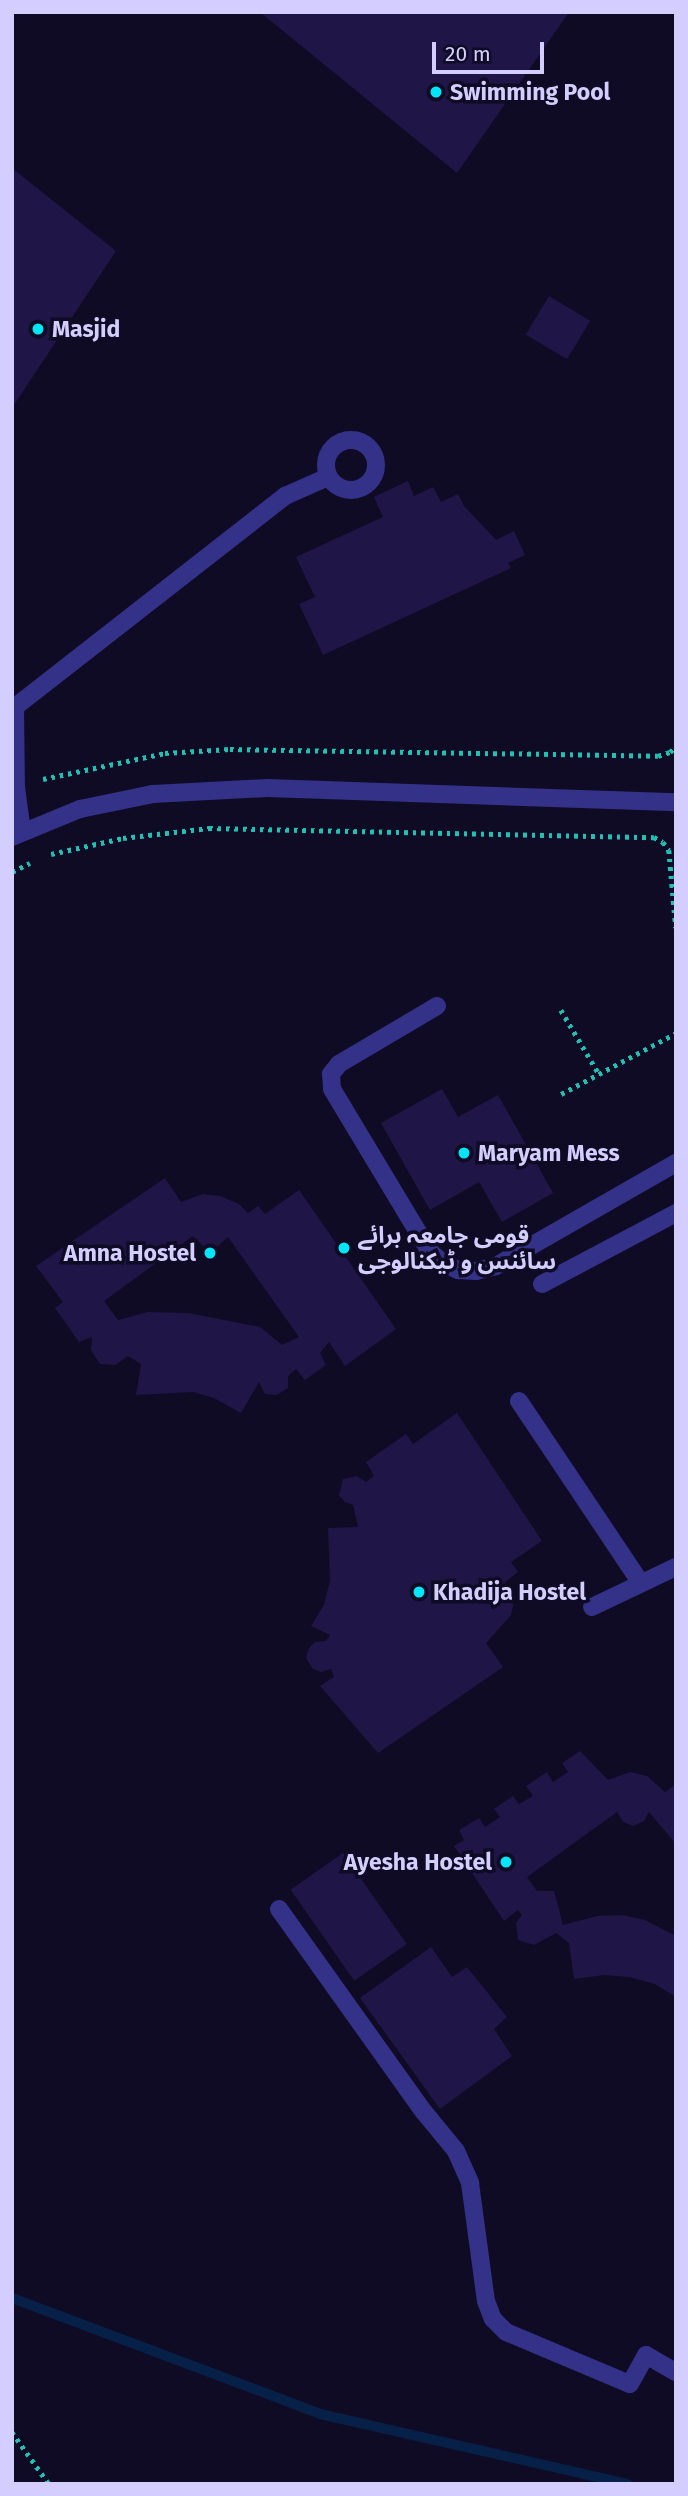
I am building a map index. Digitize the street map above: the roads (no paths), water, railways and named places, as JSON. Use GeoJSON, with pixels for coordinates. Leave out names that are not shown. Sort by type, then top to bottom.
{"type":"FeatureCollection","features":[{"type":"Feature","properties":{"kind":"street"},"geometry":{"type":"LineString","coordinates":[[328,477],[285,496],[14,706],[17,834],[80,809],[153,794],[255,789],[676,802]]}},
{"type":"Feature","properties":{"kind":"street"},"geometry":{"type":"LineString","coordinates":[[437,1006],[339,1064],[331,1074],[332,1089],[430,1252],[442,1262],[458,1270],[476,1271],[496,1266],[676,1163]]}},
{"type":"Feature","properties":{"kind":"street"},"geometry":{"type":"LineString","coordinates":[[542,1284],[676,1213]]}},
{"type":"Feature","properties":{"kind":"street"},"geometry":{"type":"LineString","coordinates":[[519,1401],[641,1583]]}},
{"type":"Feature","properties":{"kind":"street"},"geometry":{"type":"LineString","coordinates":[[592,1606],[676,1567]]}},
{"type":"Feature","properties":{"kind":"street"},"geometry":{"type":"LineString","coordinates":[[279,1909],[424,2112],[456,2151],[470,2183],[486,2301],[493,2319],[506,2332],[630,2384],[646,2355],[676,2372]]}},
{"type":"Feature","properties":{"kind":"waterway"},"geometry":{"type":"LineString","coordinates":[[12,2298],[320,2414],[627,2484]]}},
{"type":"Feature","properties":{"kind":"place","name":"Swimming Pool"},"geometry":{"type":"Point","coordinates":[436,92]}},
{"type":"Feature","properties":{"kind":"place","name":"Masjid"},"geometry":{"type":"Point","coordinates":[38,329]}},
{"type":"Feature","properties":{"kind":"place","name":"Maryam Mess"},"geometry":{"type":"Point","coordinates":[464,1153]}},
{"type":"Feature","properties":{"kind":"place","name":"قومی جامعہ برائے سائنس و ٹیکنالوجی"},"geometry":{"type":"Point","coordinates":[344,1248]}},
{"type":"Feature","properties":{"kind":"place","name":"Amna Hostel"},"geometry":{"type":"Point","coordinates":[210,1253]}},
{"type":"Feature","properties":{"kind":"place","name":"Khadija Hostel"},"geometry":{"type":"Point","coordinates":[419,1592]}},
{"type":"Feature","properties":{"kind":"place","name":"Ayesha Hostel"},"geometry":{"type":"Point","coordinates":[506,1862]}}]}
